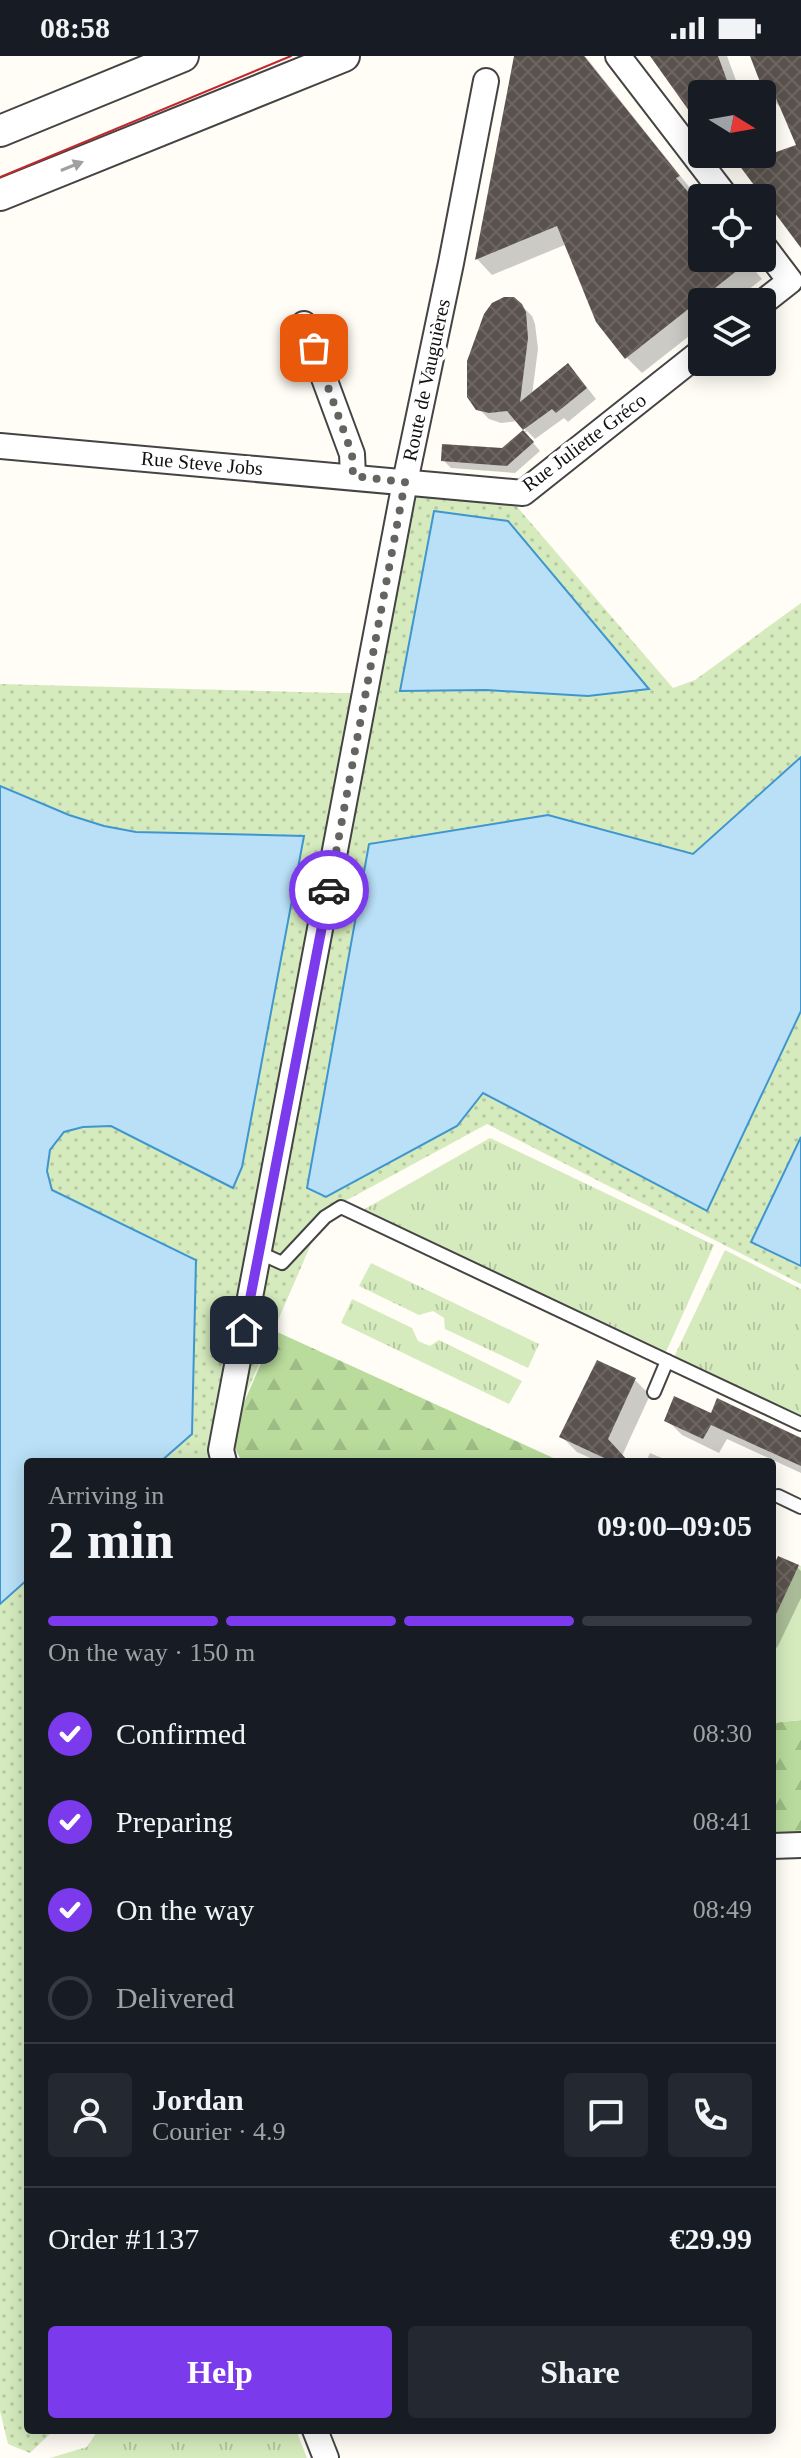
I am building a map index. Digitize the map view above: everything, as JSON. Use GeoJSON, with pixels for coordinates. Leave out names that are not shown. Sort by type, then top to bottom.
{"type":"FeatureCollection","features":[{"type":"Feature","properties":{"kind":"street"},"geometry":{"type":"LineString","coordinates":[[0,131],[183,56]]}},
{"type":"Feature","properties":{"kind":"street"},"geometry":{"type":"LineString","coordinates":[[0,195],[344,56]]}},
{"type":"Feature","properties":{"kind":"street"},"geometry":{"type":"LineString","coordinates":[[618,56],[716,184]]}},
{"type":"Feature","properties":{"kind":"street","name":"Route de Vauguières"},"geometry":{"type":"LineString","coordinates":[[223,1458],[221,1450],[405,482],[486,81]]}},
{"type":"Feature","properties":{"kind":"street"},"geometry":{"type":"LineString","coordinates":[[776,262],[790,281],[776,292]]}},
{"type":"Feature","properties":{"kind":"street"},"geometry":{"type":"LineString","coordinates":[[304,324],[352,454],[353,476]]}},
{"type":"Feature","properties":{"kind":"street","name":"Rue Juliette Gréco"},"geometry":{"type":"LineString","coordinates":[[405,482],[523,493],[688,362]]}},
{"type":"Feature","properties":{"kind":"street","name":"Rue Steve Jobs"},"geometry":{"type":"LineString","coordinates":[[0,446],[405,482]]}},
{"type":"Feature","properties":{"kind":"street"},"geometry":{"type":"LineString","coordinates":[[776,1846],[801,1845]]}},
{"type":"Feature","properties":{"kind":"street"},"geometry":{"type":"LineString","coordinates":[[317,2434],[326,2458]]}},
{"type":"Feature","properties":{"kind":"lane"},"geometry":{"type":"LineString","coordinates":[[260,1253],[282,1263],[325,1217],[341,1207],[801,1424]]}},
{"type":"Feature","properties":{"kind":"lane"},"geometry":{"type":"LineString","coordinates":[[654,1392],[667,1361]]}},
{"type":"Feature","properties":{"kind":"lane"},"geometry":{"type":"LineString","coordinates":[[778,1496],[801,1507]]}},
{"type":"Feature","properties":{"kind":"green space"},"geometry":{"type":"Polygon","coordinates":[[[413,497],[512,501],[673,688],[695,680],[801,603],[801,1284],[487,1124],[325,1212],[226,1440],[232,1458],[24,1458],[24,2434],[50,2434],[30,2453],[8,2444],[0,2411],[0,684],[376,694],[413,497]]]}},
{"type":"Feature","properties":{"kind":"green space"},"geometry":{"type":"Polygon","coordinates":[[[490,1138],[714,1245],[665,1354],[363,1210],[490,1138]]]}},
{"type":"Feature","properties":{"kind":"green space"},"geometry":{"type":"Polygon","coordinates":[[[725,1250],[801,1289],[801,1417],[674,1357],[725,1250]]]}},
{"type":"Feature","properties":{"kind":"green space"},"geometry":{"type":"Polygon","coordinates":[[[371,1263],[539,1344],[528,1368],[445,1329],[444,1318],[433,1311],[419,1315],[359,1286],[371,1263]]]}},
{"type":"Feature","properties":{"kind":"green space"},"geometry":{"type":"Polygon","coordinates":[[[352,1299],[412,1328],[418,1341],[430,1346],[439,1340],[522,1381],[509,1404],[341,1323],[352,1299]]]}},
{"type":"Feature","properties":{"kind":"green space"},"geometry":{"type":"Polygon","coordinates":[[[275,1331],[553,1458],[240,1458],[229,1437],[275,1331]]]}},
{"type":"Feature","properties":{"kind":"green space"},"geometry":{"type":"Polygon","coordinates":[[[799,1565],[801,1720],[776,1723],[776,1614],[799,1565]]]}},
{"type":"Feature","properties":{"kind":"green space"},"geometry":{"type":"Polygon","coordinates":[[[801,1720],[801,1845],[776,1846],[776,1723],[801,1720]]]}},
{"type":"Feature","properties":{"kind":"green space"},"geometry":{"type":"Polygon","coordinates":[[[95,2434],[298,2434],[307,2458],[50,2458],[87,2447],[95,2434]]]}},
{"type":"Feature","properties":{"kind":"water"},"geometry":{"type":"Polygon","coordinates":[[[434,511],[508,521],[649,689],[588,696],[486,690],[400,691],[434,511]]]}},
{"type":"Feature","properties":{"kind":"water"},"geometry":{"type":"Polygon","coordinates":[[[801,757],[801,1011],[707,1211],[483,1093],[457,1126],[326,1197],[307,1188],[369,844],[548,815],[693,854],[801,757]]]}},
{"type":"Feature","properties":{"kind":"water"},"geometry":{"type":"Polygon","coordinates":[[[0,786],[69,815],[136,832],[304,836],[242,1167],[233,1188],[111,1126],[83,1127],[64,1132],[50,1150],[47,1171],[52,1190],[196,1260],[192,1434],[165,1458],[24,1458],[24,1583],[0,1604],[0,786]]]}},
{"type":"Feature","properties":{"kind":"water"},"geometry":{"type":"Polygon","coordinates":[[[801,1137],[801,1266],[751,1242],[801,1137]]]}},
{"type":"Feature","properties":{"kind":"building"},"geometry":{"type":"Polygon","coordinates":[[[514,56],[584,56],[680,176],[676,178],[688,192],[688,272],[735,272],[715,288],[688,288],[688,309],[625,359],[596,322],[557,226],[475,260],[514,56]]]}},
{"type":"Feature","properties":{"kind":"building"},"geometry":{"type":"Polygon","coordinates":[[[650,56],[718,56],[727,80],[688,80],[688,109],[650,56]]]}},
{"type":"Feature","properties":{"kind":"building"},"geometry":{"type":"Polygon","coordinates":[[[750,56],[801,56],[801,248],[776,215],[776,184],[753,184],[741,168],[776,168],[776,152],[796,145],[776,98],[776,80],[759,80],[750,56]]]}},
{"type":"Feature","properties":{"kind":"building"},"geometry":{"type":"Polygon","coordinates":[[[504,297],[514,297],[526,312],[528,338],[520,402],[568,363],[587,388],[556,413],[552,409],[523,430],[507,411],[489,413],[476,410],[467,397],[467,361],[484,314],[492,303],[504,297]]]}},
{"type":"Feature","properties":{"kind":"building"},"geometry":{"type":"Polygon","coordinates":[[[523,430],[534,442],[507,466],[441,461],[442,444],[502,448],[523,430]]]}},
{"type":"Feature","properties":{"kind":"building"},"geometry":{"type":"Polygon","coordinates":[[[597,1360],[636,1378],[608,1439],[625,1458],[604,1458],[559,1437],[597,1360]]]}},
{"type":"Feature","properties":{"kind":"building"},"geometry":{"type":"Polygon","coordinates":[[[674,1396],[711,1413],[717,1398],[801,1438],[801,1466],[711,1425],[703,1439],[664,1421],[674,1396]]]}},
{"type":"Feature","properties":{"kind":"building"},"geometry":{"type":"Polygon","coordinates":[[[778,1556],[799,1565],[776,1614],[778,1556]]]}},
{"type":"Feature","properties":{"kind":"tram line"},"geometry":{"type":"LineString","coordinates":[[0,177],[291,56]]}},
{"type":"Feature","properties":{"kind":"way so far"},"geometry":{"type":"LineString","coordinates":[[314,348],[352,454],[353,476],[405,482],[329,890]]}},
{"type":"Feature","properties":{"kind":"route"},"geometry":{"type":"LineString","coordinates":[[244,1330],[329,890]]}}]}
